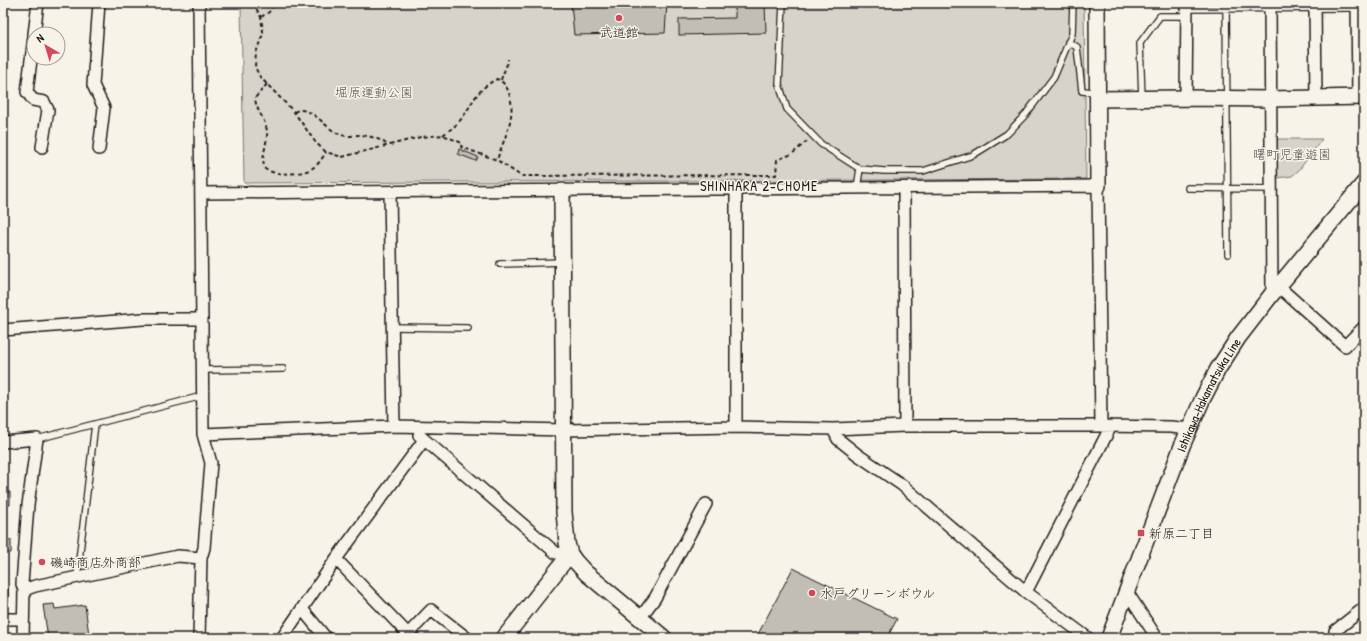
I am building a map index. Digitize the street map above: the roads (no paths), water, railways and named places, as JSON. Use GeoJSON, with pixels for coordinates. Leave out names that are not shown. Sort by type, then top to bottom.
{"type":"FeatureCollection","features":[{"type":"Feature","properties":{"kind":"street"},"geometry":{"type":"LineString","coordinates":[[35,26],[38,3]]}},
{"type":"Feature","properties":{"kind":"street"},"geometry":{"type":"LineString","coordinates":[[99,3],[93,85],[104,108],[99,149]]}},
{"type":"Feature","properties":{"kind":"street"},"geometry":{"type":"LineString","coordinates":[[199,3],[203,434],[212,463],[204,548],[200,558],[199,638]]}},
{"type":"Feature","properties":{"kind":"street"},"geometry":{"type":"LineString","coordinates":[[1026,592],[1106,426],[1098,186],[1097,3]]}},
{"type":"Feature","properties":{"kind":"street"},"geometry":{"type":"LineString","coordinates":[[1098,96],[1142,98],[1270,99],[1361,97],[1358,5]]}},
{"type":"Feature","properties":{"kind":"street"},"geometry":{"type":"LineString","coordinates":[[1270,6],[1271,189],[1275,290],[1345,346],[1364,328]]}},
{"type":"Feature","properties":{"kind":"street"},"geometry":{"type":"LineString","coordinates":[[1315,6],[1316,98]]}},
{"type":"Feature","properties":{"kind":"street"},"geometry":{"type":"LineString","coordinates":[[1186,98],[1188,9]]}},
{"type":"Feature","properties":{"kind":"street"},"geometry":{"type":"LineString","coordinates":[[30,66],[27,92],[33,100],[44,102],[48,110],[42,148]]}},
{"type":"Feature","properties":{"kind":"street"},"geometry":{"type":"LineString","coordinates":[[201,193],[1098,186]]}},
{"type":"Feature","properties":{"kind":"street","name":"Ishikawa-Hakamatsuka Line"},"geometry":{"type":"LineString","coordinates":[[1109,638],[1189,429],[1218,369],[1238,338],[1275,290],[1363,186]]}},
{"type":"Feature","properties":{"kind":"street"},"geometry":{"type":"LineString","coordinates":[[904,188],[905,426]]}},
{"type":"Feature","properties":{"kind":"street"},"geometry":{"type":"LineString","coordinates":[[736,190],[736,427]]}},
{"type":"Feature","properties":{"kind":"street"},"geometry":{"type":"LineString","coordinates":[[562,191],[564,512],[565,532],[570,554],[586,573],[664,638]]}},
{"type":"Feature","properties":{"kind":"street"},"geometry":{"type":"LineString","coordinates":[[390,192],[394,426]]}},
{"type":"Feature","properties":{"kind":"street"},"geometry":{"type":"LineString","coordinates":[[3,330],[143,319],[202,319]]}},
{"type":"Feature","properties":{"kind":"street"},"geometry":{"type":"LineString","coordinates":[[203,434],[394,426],[563,430],[736,427],[833,429],[905,426],[1106,426],[1171,427],[1189,429]]}},
{"type":"Feature","properties":{"kind":"street"},"geometry":{"type":"LineString","coordinates":[[410,427],[556,553],[570,554]]}},
{"type":"Feature","properties":{"kind":"street"},"geometry":{"type":"LineString","coordinates":[[833,429],[838,439],[858,455],[902,485],[1026,592],[1088,638]]}},
{"type":"Feature","properties":{"kind":"street"},"geometry":{"type":"LineString","coordinates":[[3,442],[37,439],[28,505],[22,584],[24,590],[23,638]]}},
{"type":"Feature","properties":{"kind":"street"},"geometry":{"type":"LineString","coordinates":[[282,638],[336,559],[424,440]]}},
{"type":"Feature","properties":{"kind":"street"},"geometry":{"type":"LineString","coordinates":[[640,618],[655,598],[706,504]]}},
{"type":"Feature","properties":{"kind":"street"},"geometry":{"type":"LineString","coordinates":[[504,638],[570,554]]}},
{"type":"Feature","properties":{"kind":"street"},"geometry":{"type":"LineString","coordinates":[[24,590],[35,586],[178,556],[200,558]]}},
{"type":"Feature","properties":{"kind":"street"},"geometry":{"type":"LineString","coordinates":[[336,559],[406,636],[431,610],[467,638]]}},
{"type":"Feature","properties":{"kind":"street"},"geometry":{"type":"LineString","coordinates":[[1126,592],[1157,638]]}},
{"type":"Feature","properties":{"kind":"street"},"geometry":{"type":"LineString","coordinates":[[1336,634],[1364,608]]}},
{"type":"Feature","properties":{"kind":"street"},"geometry":{"type":"LineString","coordinates":[[302,609],[326,638]]}},
{"type":"Feature","properties":{"kind":"street"},"geometry":{"type":"LineString","coordinates":[[3,619],[23,618]]}},
{"type":"Feature","properties":{"kind":"lane"},"geometry":{"type":"LineString","coordinates":[[783,3],[779,84],[787,109],[821,144],[860,169],[884,171],[923,171],[973,155],[1007,134],[1026,114],[1054,77],[1072,34],[1073,3]]}},
{"type":"Feature","properties":{"kind":"lane"},"geometry":{"type":"LineString","coordinates":[[1142,98],[1140,43],[1160,16],[1188,9],[1226,6],[1358,5]]}},
{"type":"Feature","properties":{"kind":"lane"},"geometry":{"type":"LineString","coordinates":[[1226,6],[1228,254]]}},
{"type":"Feature","properties":{"kind":"lane"},"geometry":{"type":"LineString","coordinates":[[1068,42],[1077,47],[1082,92],[1098,96]]}},
{"type":"Feature","properties":{"kind":"lane"},"geometry":{"type":"LineString","coordinates":[[857,189],[860,169]]}},
{"type":"Feature","properties":{"kind":"lane"},"geometry":{"type":"LineString","coordinates":[[1188,188],[1271,189]]}},
{"type":"Feature","properties":{"kind":"lane"},"geometry":{"type":"LineString","coordinates":[[500,264],[562,262]]}},
{"type":"Feature","properties":{"kind":"lane"},"geometry":{"type":"LineString","coordinates":[[392,327],[468,328]]}},
{"type":"Feature","properties":{"kind":"lane"},"geometry":{"type":"LineString","coordinates":[[202,370],[283,369]]}},
{"type":"Feature","properties":{"kind":"lane"},"geometry":{"type":"LineString","coordinates":[[37,439],[202,396]]}},
{"type":"Feature","properties":{"kind":"lane"},"geometry":{"type":"LineString","coordinates":[[77,577],[95,424]]}},
{"type":"Feature","properties":{"kind":"place","name":"武道館"},"geometry":{"type":"Point","coordinates":[619,18]}},
{"type":"Feature","properties":{"kind":"place","name":"新原二丁目"},"geometry":{"type":"Point","coordinates":[1141,533]}},
{"type":"Feature","properties":{"kind":"place","name":"磯崎商店外商部"},"geometry":{"type":"Point","coordinates":[42,562]}},
{"type":"Feature","properties":{"kind":"place","name":"水戸グリーンボウル"},"geometry":{"type":"Point","coordinates":[812,593]}},
{"type":"Feature","properties":{"kind":"district","name":"SHINHARA 2-CHOME"},"geometry":{"type":"Point","coordinates":[759,186]}},
{"type":"Feature","properties":{"kind":"park label","name":"堀原運動公園"},"geometry":{"type":"Point","coordinates":[374,92]}},
{"type":"Feature","properties":{"kind":"park label","name":"曙町児童遊園"},"geometry":{"type":"Point","coordinates":[1292,154]}}]}
